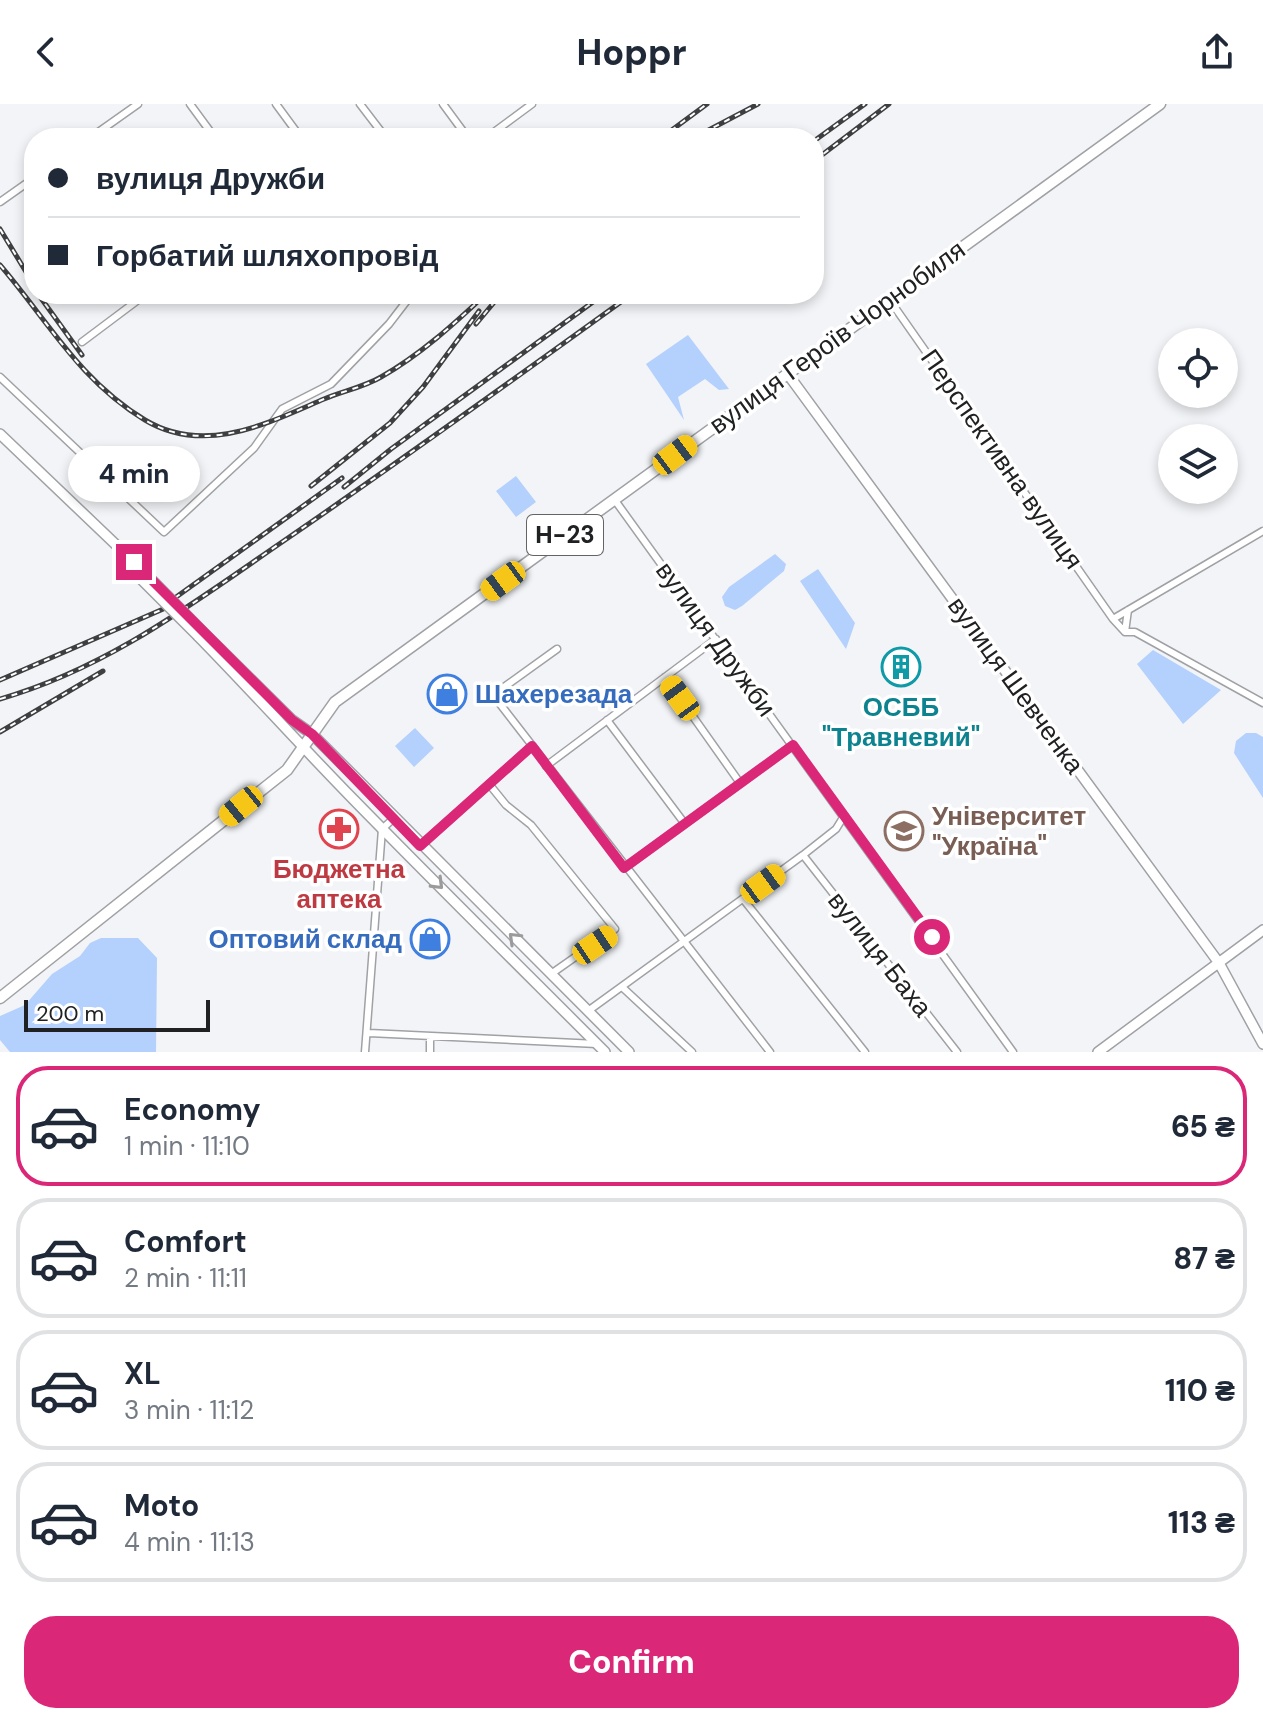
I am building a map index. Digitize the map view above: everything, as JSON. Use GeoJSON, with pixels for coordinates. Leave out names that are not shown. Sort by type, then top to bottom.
{"type":"FeatureCollection","features":[{"type":"Feature","properties":{"kind":"main road","name":"вулиця Героїв Чорнобиля"},"geometry":{"type":"LineString","coordinates":[[0,998],[287,770],[335,702],[1160,104]]}},
{"type":"Feature","properties":{"kind":"main road","name":"вулиця Шевченка"},"geometry":{"type":"LineString","coordinates":[[787,373],[1219,963],[1263,1044]]}},
{"type":"Feature","properties":{"kind":"main road"},"geometry":{"type":"LineString","coordinates":[[0,434],[200,634],[382,829],[601,1048]]}},
{"type":"Feature","properties":{"kind":"main road"},"geometry":{"type":"LineString","coordinates":[[200,634],[292,720],[312,734],[393,819],[629,1052]]}},
{"type":"Feature","properties":{"kind":"main road"},"geometry":{"type":"LineString","coordinates":[[1098,1052],[1263,930]]}},
{"type":"Feature","properties":{"kind":"street"},"geometry":{"type":"LineString","coordinates":[[104,128],[138,104]]}},
{"type":"Feature","properties":{"kind":"street"},"geometry":{"type":"LineString","coordinates":[[190,104],[208,128]]}},
{"type":"Feature","properties":{"kind":"street"},"geometry":{"type":"LineString","coordinates":[[276,104],[294,128]]}},
{"type":"Feature","properties":{"kind":"street"},"geometry":{"type":"LineString","coordinates":[[360,104],[378,128]]}},
{"type":"Feature","properties":{"kind":"street"},"geometry":{"type":"LineString","coordinates":[[443,104],[461,128]]}},
{"type":"Feature","properties":{"kind":"street"},"geometry":{"type":"LineString","coordinates":[[499,128],[528,105]]}},
{"type":"Feature","properties":{"kind":"street"},"geometry":{"type":"LineString","coordinates":[[0,202],[24,185]]}},
{"type":"Feature","properties":{"kind":"street","name":"Перспективна вулиця"},"geometry":{"type":"LineString","coordinates":[[889,299],[1125,632]]}},
{"type":"Feature","properties":{"kind":"street"},"geometry":{"type":"LineString","coordinates":[[82,342],[133,304]]}},
{"type":"Feature","properties":{"kind":"street"},"geometry":{"type":"LineString","coordinates":[[0,377],[164,532],[254,448],[282,409],[331,384],[404,304]]}},
{"type":"Feature","properties":{"kind":"street","name":"вулиця Дружби"},"geometry":{"type":"LineString","coordinates":[[614,499],[1013,1052]]}},
{"type":"Feature","properties":{"kind":"street"},"geometry":{"type":"LineString","coordinates":[[1113,619],[1263,531]]}},
{"type":"Feature","properties":{"kind":"street"},"geometry":{"type":"LineString","coordinates":[[1128,610],[1125,632],[1135,632],[1263,703]]}},
{"type":"Feature","properties":{"kind":"street"},"geometry":{"type":"LineString","coordinates":[[546,766],[716,639]]}},
{"type":"Feature","properties":{"kind":"street"},"geometry":{"type":"LineString","coordinates":[[557,649],[493,695],[624,868],[770,1052]]}},
{"type":"Feature","properties":{"kind":"street"},"geometry":{"type":"LineString","coordinates":[[665,677],[740,783]]}},
{"type":"Feature","properties":{"kind":"street"},"geometry":{"type":"LineString","coordinates":[[607,720],[685,824]]}},
{"type":"Feature","properties":{"kind":"street"},"geometry":{"type":"LineString","coordinates":[[624,868],[793,745]]}},
{"type":"Feature","properties":{"kind":"street"},"geometry":{"type":"LineString","coordinates":[[420,846],[532,746]]}},
{"type":"Feature","properties":{"kind":"street"},"geometry":{"type":"LineString","coordinates":[[489,784],[506,805],[531,825],[615,929],[550,974]]}},
{"type":"Feature","properties":{"kind":"street"},"geometry":{"type":"LineString","coordinates":[[588,1011],[803,855],[836,829],[844,816]]}},
{"type":"Feature","properties":{"kind":"street"},"geometry":{"type":"LineString","coordinates":[[365,1052],[369,1033],[382,829],[393,819]]}},
{"type":"Feature","properties":{"kind":"street","name":"вулиця Баха"},"geometry":{"type":"LineString","coordinates":[[803,855],[957,1052]]}},
{"type":"Feature","properties":{"kind":"street"},"geometry":{"type":"LineString","coordinates":[[743,899],[865,1052]]}},
{"type":"Feature","properties":{"kind":"street"},"geometry":{"type":"LineString","coordinates":[[622,987],[692,1052]]}},
{"type":"Feature","properties":{"kind":"street"},"geometry":{"type":"LineString","coordinates":[[369,1033],[601,1048]]}},
{"type":"Feature","properties":{"kind":"street"},"geometry":{"type":"LineString","coordinates":[[430,1036],[430,1052]]}},
{"type":"Feature","properties":{"kind":"shaded area"},"geometry":{"type":"Polygon","coordinates":[[[688,335],[729,389],[719,390],[705,379],[678,397],[684,420],[646,364],[688,335]]]}},
{"type":"Feature","properties":{"kind":"shaded area"},"geometry":{"type":"Polygon","coordinates":[[[516,476],[536,502],[516,517],[496,491],[516,476]]]}},
{"type":"Feature","properties":{"kind":"shaded area"},"geometry":{"type":"Polygon","coordinates":[[[775,554],[786,564],[784,571],[742,606],[735,610],[725,606],[722,597],[729,587],[775,554]]]}},
{"type":"Feature","properties":{"kind":"shaded area"},"geometry":{"type":"Polygon","coordinates":[[[818,569],[855,623],[846,649],[800,581],[818,569]]]}},
{"type":"Feature","properties":{"kind":"shaded area"},"geometry":{"type":"Polygon","coordinates":[[[1153,650],[1221,690],[1183,724],[1137,664],[1153,650]]]}},
{"type":"Feature","properties":{"kind":"shaded area"},"geometry":{"type":"Polygon","coordinates":[[[415,728],[434,748],[414,767],[395,746],[415,728]]]}},
{"type":"Feature","properties":{"kind":"shaded area"},"geometry":{"type":"Polygon","coordinates":[[[1246,733],[1263,737],[1263,798],[1234,753],[1236,741],[1246,733]]]}},
{"type":"Feature","properties":{"kind":"shaded area"},"geometry":{"type":"Polygon","coordinates":[[[101,938],[138,938],[157,958],[156,1052],[10,1052],[0,1040],[0,1016],[25,1005],[52,974],[80,956],[90,943],[101,938]]]}},
{"type":"Feature","properties":{"kind":"railway"},"geometry":{"type":"LineString","coordinates":[[675,128],[707,104]]}},
{"type":"Feature","properties":{"kind":"railway"},"geometry":{"type":"LineString","coordinates":[[712,128],[758,104]]}},
{"type":"Feature","properties":{"kind":"railway"},"geometry":{"type":"LineString","coordinates":[[824,134],[865,104]]}},
{"type":"Feature","properties":{"kind":"railway"},"geometry":{"type":"LineString","coordinates":[[824,153],[889,104]]}},
{"type":"Feature","properties":{"kind":"railway"},"geometry":{"type":"LineString","coordinates":[[0,229],[24,269]]}},
{"type":"Feature","properties":{"kind":"railway"},"geometry":{"type":"LineString","coordinates":[[0,265],[24,295]]}},
{"type":"Feature","properties":{"kind":"railway"},"geometry":{"type":"LineString","coordinates":[[31,304],[83,368],[122,404],[145,420],[168,430],[213,436],[259,426],[374,380],[423,349],[475,304]]}},
{"type":"Feature","properties":{"kind":"railway"},"geometry":{"type":"LineString","coordinates":[[45,304],[82,355]]}},
{"type":"Feature","properties":{"kind":"railway"},"geometry":{"type":"LineString","coordinates":[[476,324],[493,304]]}},
{"type":"Feature","properties":{"kind":"railway"},"geometry":{"type":"LineString","coordinates":[[344,487],[391,449],[590,304]]}},
{"type":"Feature","properties":{"kind":"railway"},"geometry":{"type":"LineString","coordinates":[[0,699],[77,670],[183,610],[618,304]]}},
{"type":"Feature","properties":{"kind":"railway"},"geometry":{"type":"LineString","coordinates":[[311,486],[390,423],[423,387],[479,311]]}},
{"type":"Feature","properties":{"kind":"railway"},"geometry":{"type":"LineString","coordinates":[[165,605],[342,478]]}},
{"type":"Feature","properties":{"kind":"railway"},"geometry":{"type":"LineString","coordinates":[[0,680],[177,603]]}},
{"type":"Feature","properties":{"kind":"railway"},"geometry":{"type":"LineString","coordinates":[[0,732],[103,671]]}},
{"type":"Feature","properties":{"kind":"place","name":"ОСББ \"Травневий\""},"geometry":{"type":"Point","coordinates":[901,667]}},
{"type":"Feature","properties":{"kind":"place","name":"Шахерезада"},"geometry":{"type":"Point","coordinates":[447,694]}},
{"type":"Feature","properties":{"kind":"place","name":"Бюджетна аптека"},"geometry":{"type":"Point","coordinates":[339,829]}},
{"type":"Feature","properties":{"kind":"place","name":"Університет \"Україна\""},"geometry":{"type":"Point","coordinates":[904,831]}},
{"type":"Feature","properties":{"kind":"place","name":"Оптовий склад"},"geometry":{"type":"Point","coordinates":[430,939]}},
{"type":"Feature","properties":{"kind":"route"},"geometry":{"type":"LineString","coordinates":[[134,562],[292,720],[312,734],[420,846],[532,746],[624,868],[793,745],[932,937]]}}]}
